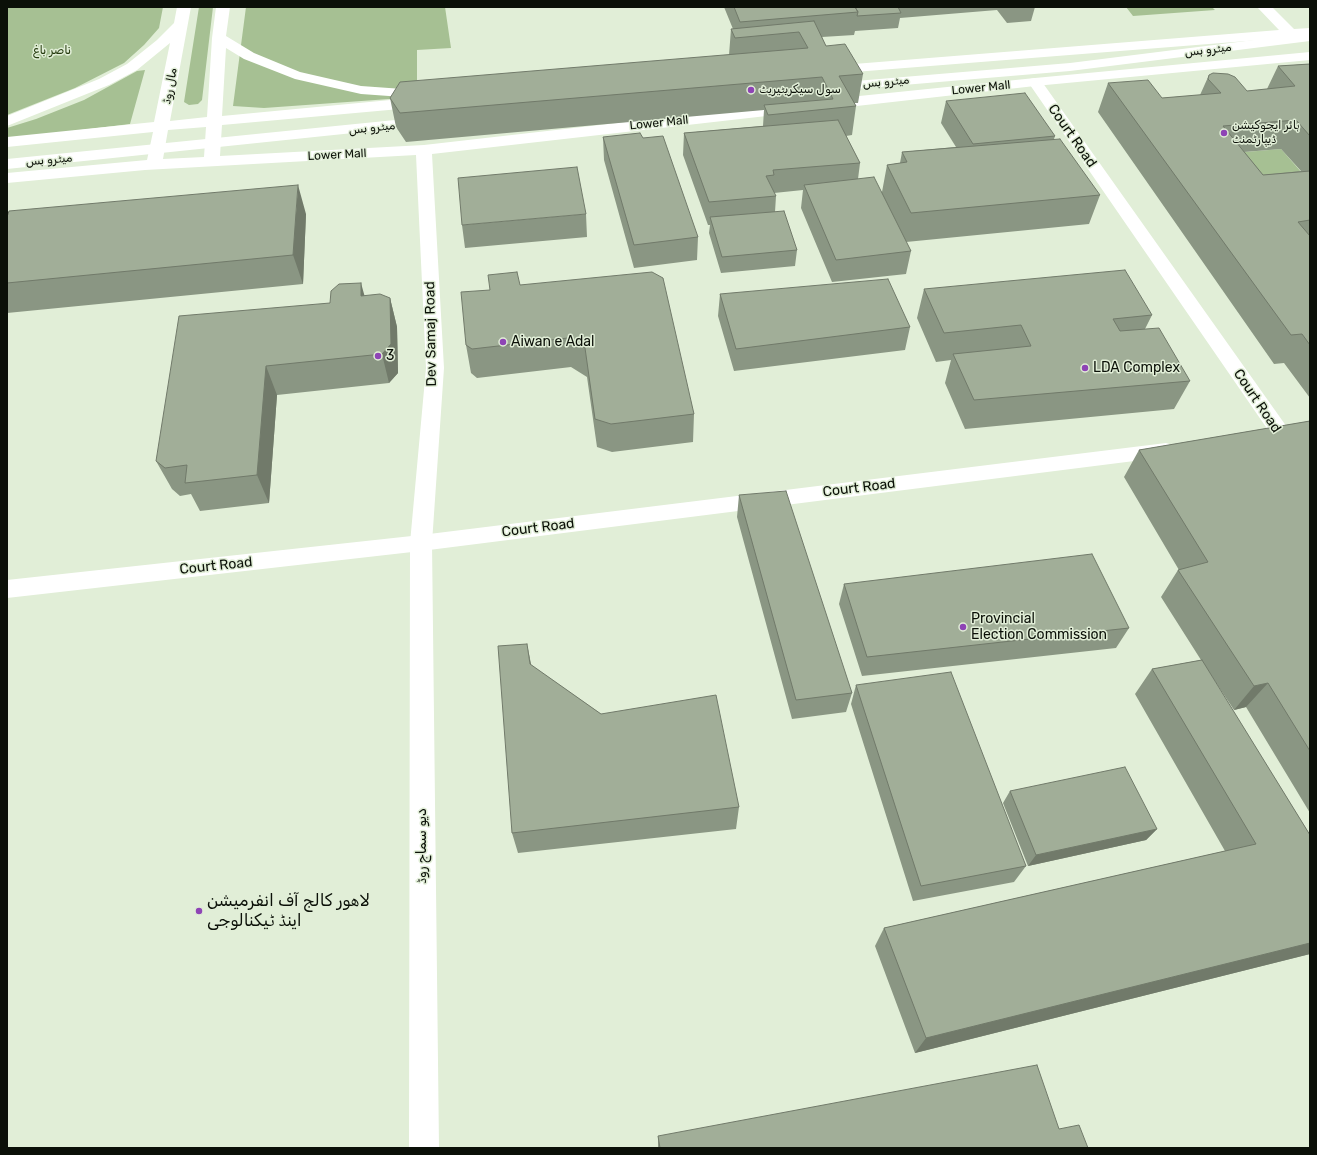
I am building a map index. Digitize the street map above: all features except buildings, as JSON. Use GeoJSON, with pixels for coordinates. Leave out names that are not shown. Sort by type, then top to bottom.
{"type":"FeatureCollection","features":[{"type":"Feature","properties":{"kind":"main road","name":"مال روڈ"},"geometry":{"type":"LineString","coordinates":[[154,165],[182,24],[184,7]]}},
{"type":"Feature","properties":{"kind":"main road"},"geometry":{"type":"LineString","coordinates":[[212,162],[219,38],[223,7]]}},
{"type":"Feature","properties":{"kind":"main road"},"geometry":{"type":"LineString","coordinates":[[1264,7],[1290,33]]}},
{"type":"Feature","properties":{"kind":"main road"},"geometry":{"type":"LineString","coordinates":[[7,121],[104,82],[132,67],[156,48],[182,24]]}},
{"type":"Feature","properties":{"kind":"main road"},"geometry":{"type":"LineString","coordinates":[[814,71],[1310,32]]}},
{"type":"Feature","properties":{"kind":"main road","name":"میٹرو بس"},"geometry":{"type":"LineString","coordinates":[[815,88],[1070,67],[1310,37]]}},
{"type":"Feature","properties":{"kind":"main road"},"geometry":{"type":"LineString","coordinates":[[7,142],[436,98],[361,90],[295,75],[249,56],[219,38]]}},
{"type":"Feature","properties":{"kind":"main road","name":"Lower Mall"},"geometry":{"type":"LineString","coordinates":[[7,178],[154,165],[424,150],[1034,82],[1310,56]]}},
{"type":"Feature","properties":{"kind":"main road","name":"Court Road"},"geometry":{"type":"LineString","coordinates":[[1034,82],[1282,435],[1243,440]]}},
{"type":"Feature","properties":{"kind":"main road","name":"میٹرو بس"},"geometry":{"type":"LineString","coordinates":[[7,164],[443,120]]}},
{"type":"Feature","properties":{"kind":"main road","name":"Dev Samaj Road"},"geometry":{"type":"LineString","coordinates":[[421,543],[435,368],[424,150]]}},
{"type":"Feature","properties":{"kind":"main road","name":"Court Road"},"geometry":{"type":"LineString","coordinates":[[7,589],[421,543],[1187,447]]}},
{"type":"Feature","properties":{"kind":"main road","name":"دیو سماج روڈ"},"geometry":{"type":"LineString","coordinates":[[421,543],[424,1148]]}},
{"type":"Feature","properties":{"kind":"green space","name":"ناصر باغ"},"geometry":{"type":"Polygon","coordinates":[[[7,7],[163,7],[159,28],[144,45],[124,63],[75,88],[7,115],[7,7]]]}},
{"type":"Feature","properties":{"kind":"green space"},"geometry":{"type":"Polygon","coordinates":[[[199,7],[213,7],[202,100],[198,104],[189,105],[184,102],[199,7]]]}},
{"type":"Feature","properties":{"kind":"green space"},"geometry":{"type":"Polygon","coordinates":[[[246,7],[445,7],[451,48],[417,50],[417,97],[264,108],[233,106],[246,7]]]}},
{"type":"Feature","properties":{"kind":"green space"},"geometry":{"type":"Polygon","coordinates":[[[1126,7],[1212,7],[1215,10],[1133,16],[1126,7]]]}},
{"type":"Feature","properties":{"kind":"green space"},"geometry":{"type":"Polygon","coordinates":[[[145,70],[130,124],[7,139],[7,128],[36,119],[84,100],[137,71],[145,70]]]}},
{"type":"Feature","properties":{"kind":"green space"},"geometry":{"type":"Polygon","coordinates":[[[1281,149],[1310,182],[1310,198],[1210,155],[1281,149]]]}},
{"type":"Feature","properties":{"kind":"place","name":"سول سیکریٹیریٹ"},"geometry":{"type":"Point","coordinates":[751,90]}},
{"type":"Feature","properties":{"kind":"place","name":"ہائر ایجوکیشن ڈیپارٹمنٹ"},"geometry":{"type":"Point","coordinates":[1224,133]}},
{"type":"Feature","properties":{"kind":"place","name":"Aiwan e Adal"},"geometry":{"type":"Point","coordinates":[503,342]}},
{"type":"Feature","properties":{"kind":"place","name":"3"},"geometry":{"type":"Point","coordinates":[378,356]}},
{"type":"Feature","properties":{"kind":"place","name":"LDA Complex"},"geometry":{"type":"Point","coordinates":[1085,368]}},
{"type":"Feature","properties":{"kind":"place","name":"Provincial Election Commission"},"geometry":{"type":"Point","coordinates":[963,627]}},
{"type":"Feature","properties":{"kind":"place","name":"لاھور کالج آف انفرمیشن اینڈ ٹیکنالوجی"},"geometry":{"type":"Point","coordinates":[199,911]}}]}
